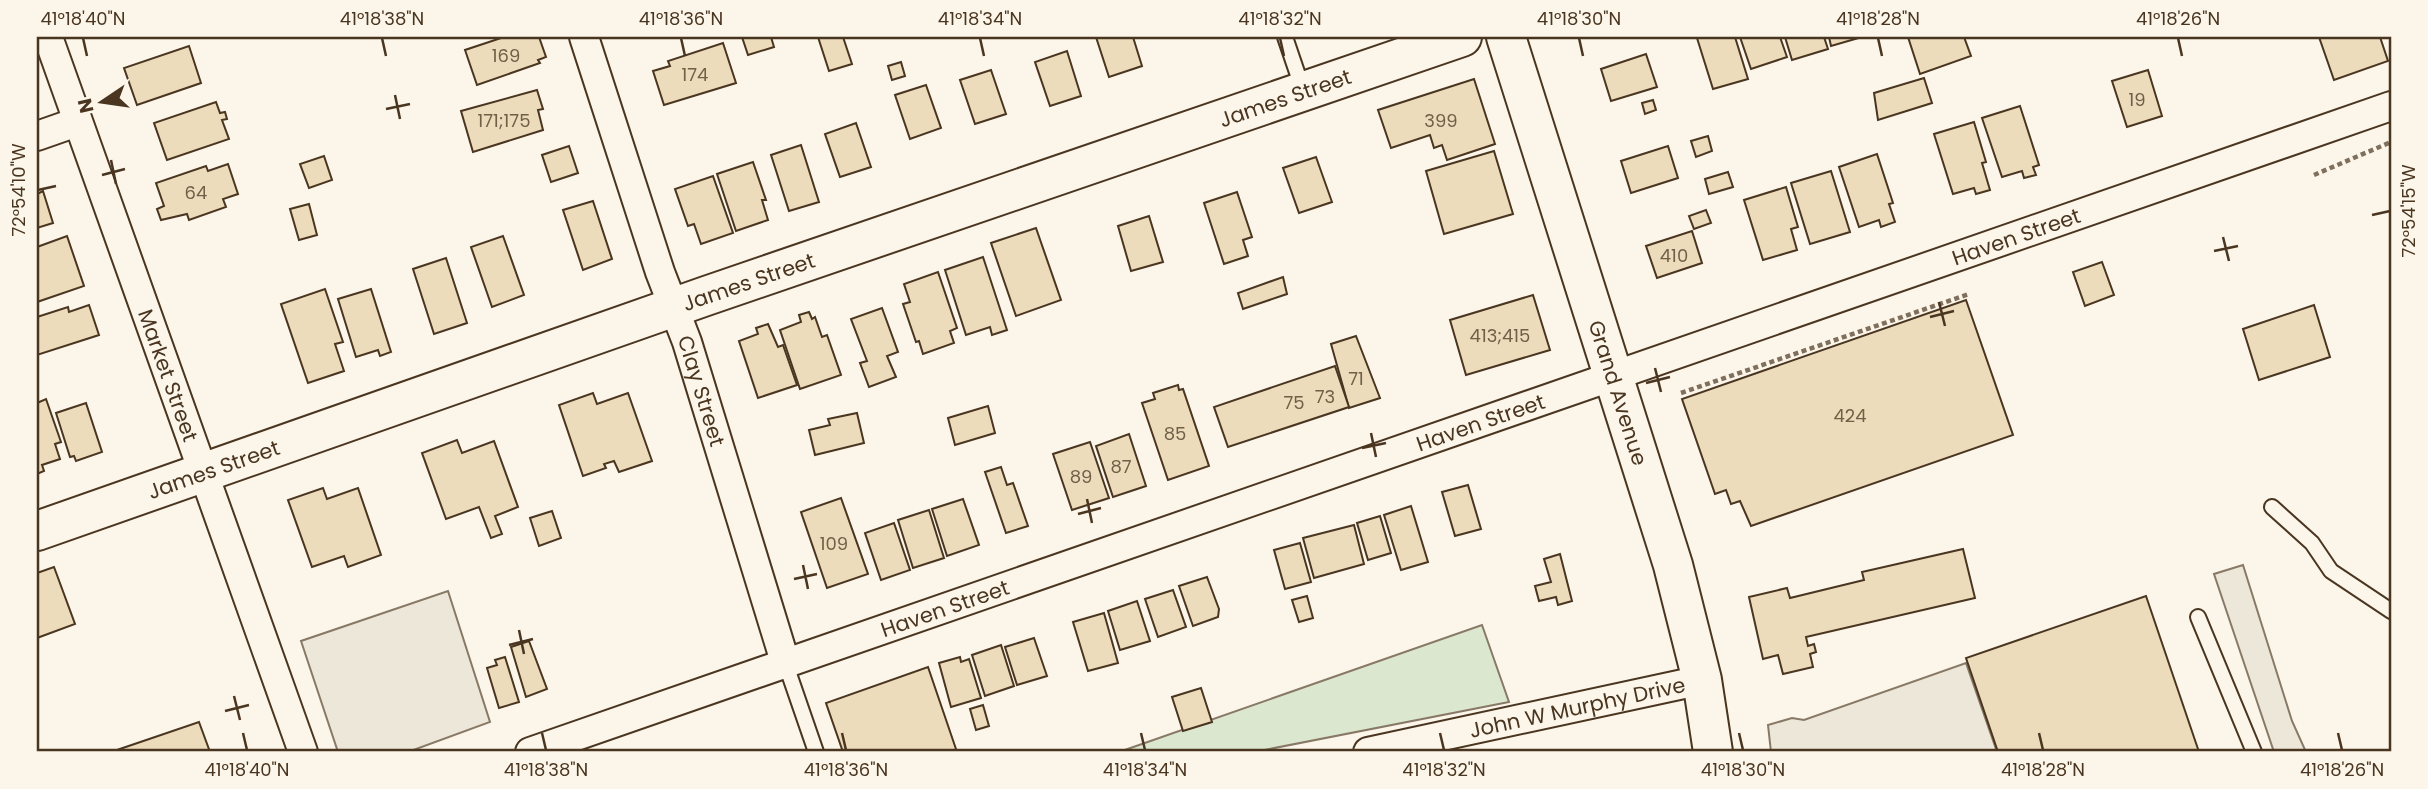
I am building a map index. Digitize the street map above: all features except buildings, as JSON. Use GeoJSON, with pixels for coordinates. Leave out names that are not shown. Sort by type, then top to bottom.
{"type":"FeatureCollection","features":[{"type":"Feature","properties":{"kind":"street","name":"Market Street"},"geometry":{"type":"LineString","coordinates":[[48,37],[303,752]]}},
{"type":"Feature","properties":{"kind":"street","name":"Clay Street"},"geometry":{"type":"LineString","coordinates":[[584,37],[673,308],[687,342],[786,665]]}},
{"type":"Feature","properties":{"kind":"street","name":"James Street"},"geometry":{"type":"LineString","coordinates":[[37,531],[673,308],[1462,37]]}},
{"type":"Feature","properties":{"kind":"street","name":"Grand Avenue"},"geometry":{"type":"LineString","coordinates":[[1506,37],[1673,565],[1702,680],[1713,752]]}},
{"type":"Feature","properties":{"kind":"street","name":"Haven Street"},"geometry":{"type":"LineString","coordinates":[[530,752],[2391,106]]}},
{"type":"Feature","properties":{"kind":"street"},"geometry":{"type":"LineString","coordinates":[[37,136],[77,122]]}},
{"type":"Feature","properties":{"kind":"street","name":"John W Murphy Drive"},"geometry":{"type":"LineString","coordinates":[[1368,752],[1702,680]]}},
{"type":"Feature","properties":{"kind":"lane"},"geometry":{"type":"LineString","coordinates":[[1285,37],[1304,91]]}},
{"type":"Feature","properties":{"kind":"lane"},"geometry":{"type":"LineString","coordinates":[[2272,507],[2312,543],[2331,571],[2391,611]]}},
{"type":"Feature","properties":{"kind":"lane"},"geometry":{"type":"LineString","coordinates":[[2198,617],[2254,752]]}},
{"type":"Feature","properties":{"kind":"lane"},"geometry":{"type":"LineString","coordinates":[[786,665],[816,752]]}},
{"type":"Feature","properties":{"kind":"path"},"geometry":{"type":"LineString","coordinates":[[2314,175],[2391,142]]}},
{"type":"Feature","properties":{"kind":"path"},"geometry":{"type":"LineString","coordinates":[[1681,393],[1969,294]]}},
{"type":"Feature","properties":{"kind":"green space"},"geometry":{"type":"Polygon","coordinates":[[[1482,625],[1509,702],[1254,752],[1119,752],[1482,625]]]}},
{"type":"Feature","properties":{"kind":"shaded area"},"geometry":{"type":"Polygon","coordinates":[[[2243,565],[2292,721],[2306,752],[2274,752],[2214,574],[2243,565]]]}},
{"type":"Feature","properties":{"kind":"shaded area"},"geometry":{"type":"Polygon","coordinates":[[[448,591],[490,722],[408,752],[338,752],[301,641],[448,591]]]}},
{"type":"Feature","properties":{"kind":"shaded area"},"geometry":{"type":"Polygon","coordinates":[[[1966,663],[1997,752],[1771,752],[1768,725],[1792,718],[1804,720],[1966,663]]]}}]}
